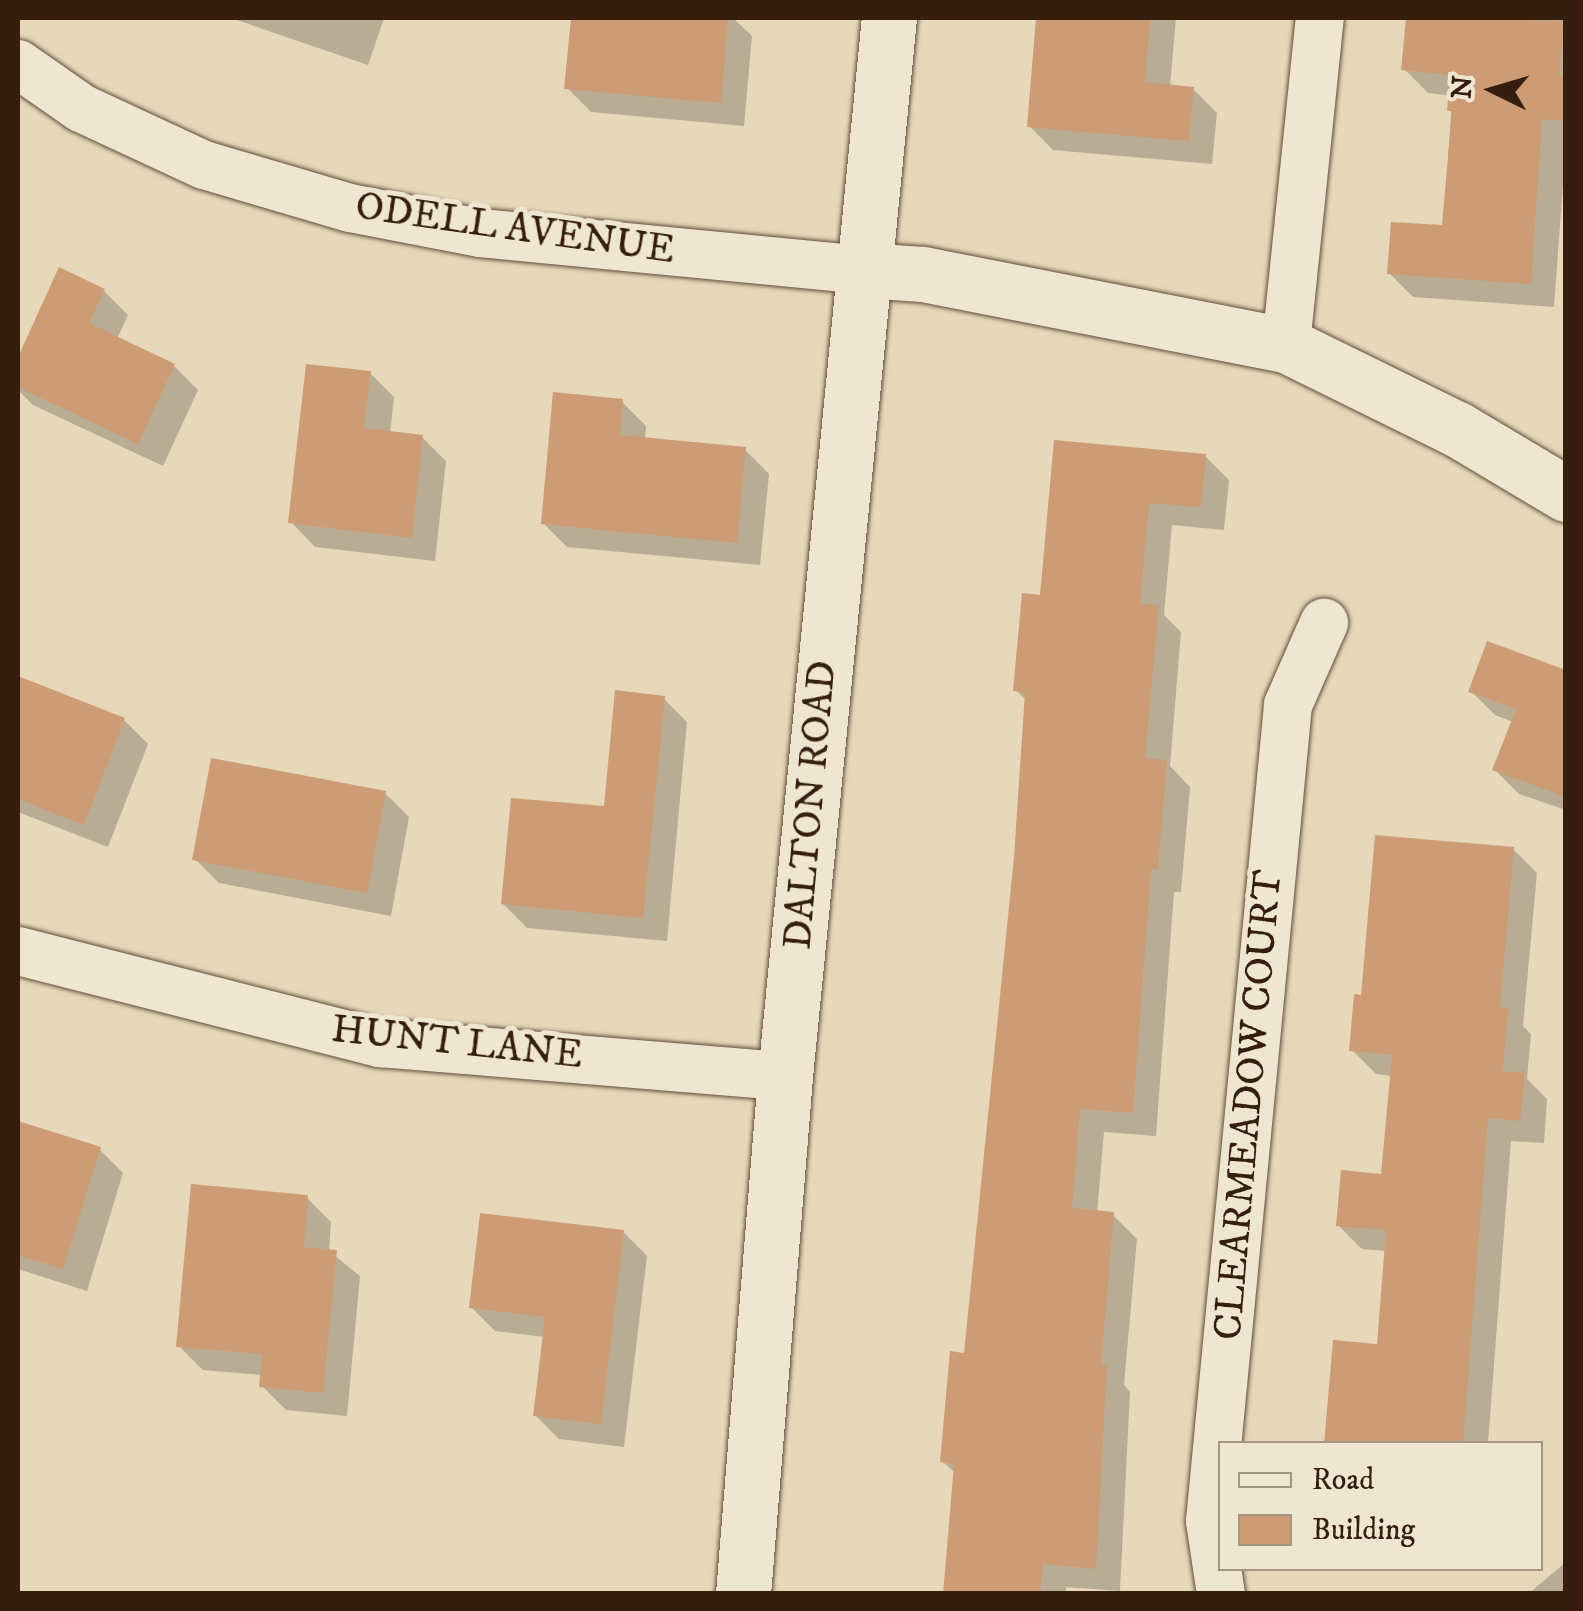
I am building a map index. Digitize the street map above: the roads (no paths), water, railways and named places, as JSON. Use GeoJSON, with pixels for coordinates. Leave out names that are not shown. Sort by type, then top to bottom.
{"type":"FeatureCollection","features":[{"type":"Feature","properties":{"kind":"street","name":"DALTON ROAD"},"geometry":{"type":"LineString","coordinates":[[743,1594],[785,1076],[889,18]]}},
{"type":"Feature","properties":{"kind":"street"},"geometry":{"type":"LineString","coordinates":[[1286,345],[1320,18]]}},
{"type":"Feature","properties":{"kind":"street","name":"ODELL AVENUE"},"geometry":{"type":"LineString","coordinates":[[18,64],[81,108],[204,165],[350,208],[480,233],[864,270]]}},
{"type":"Feature","properties":{"kind":"street"},"geometry":{"type":"LineString","coordinates":[[864,270],[923,274],[1286,345],[1456,429],[1566,494]]}},
{"type":"Feature","properties":{"kind":"street","name":"CLEARMEADOW COURT"},"geometry":{"type":"LineString","coordinates":[[1221,1594],[1210,1521],[1288,705],[1324,623]]}},
{"type":"Feature","properties":{"kind":"street","name":"HUNT LANE"},"geometry":{"type":"LineString","coordinates":[[18,951],[380,1043],[785,1076]]}}]}
